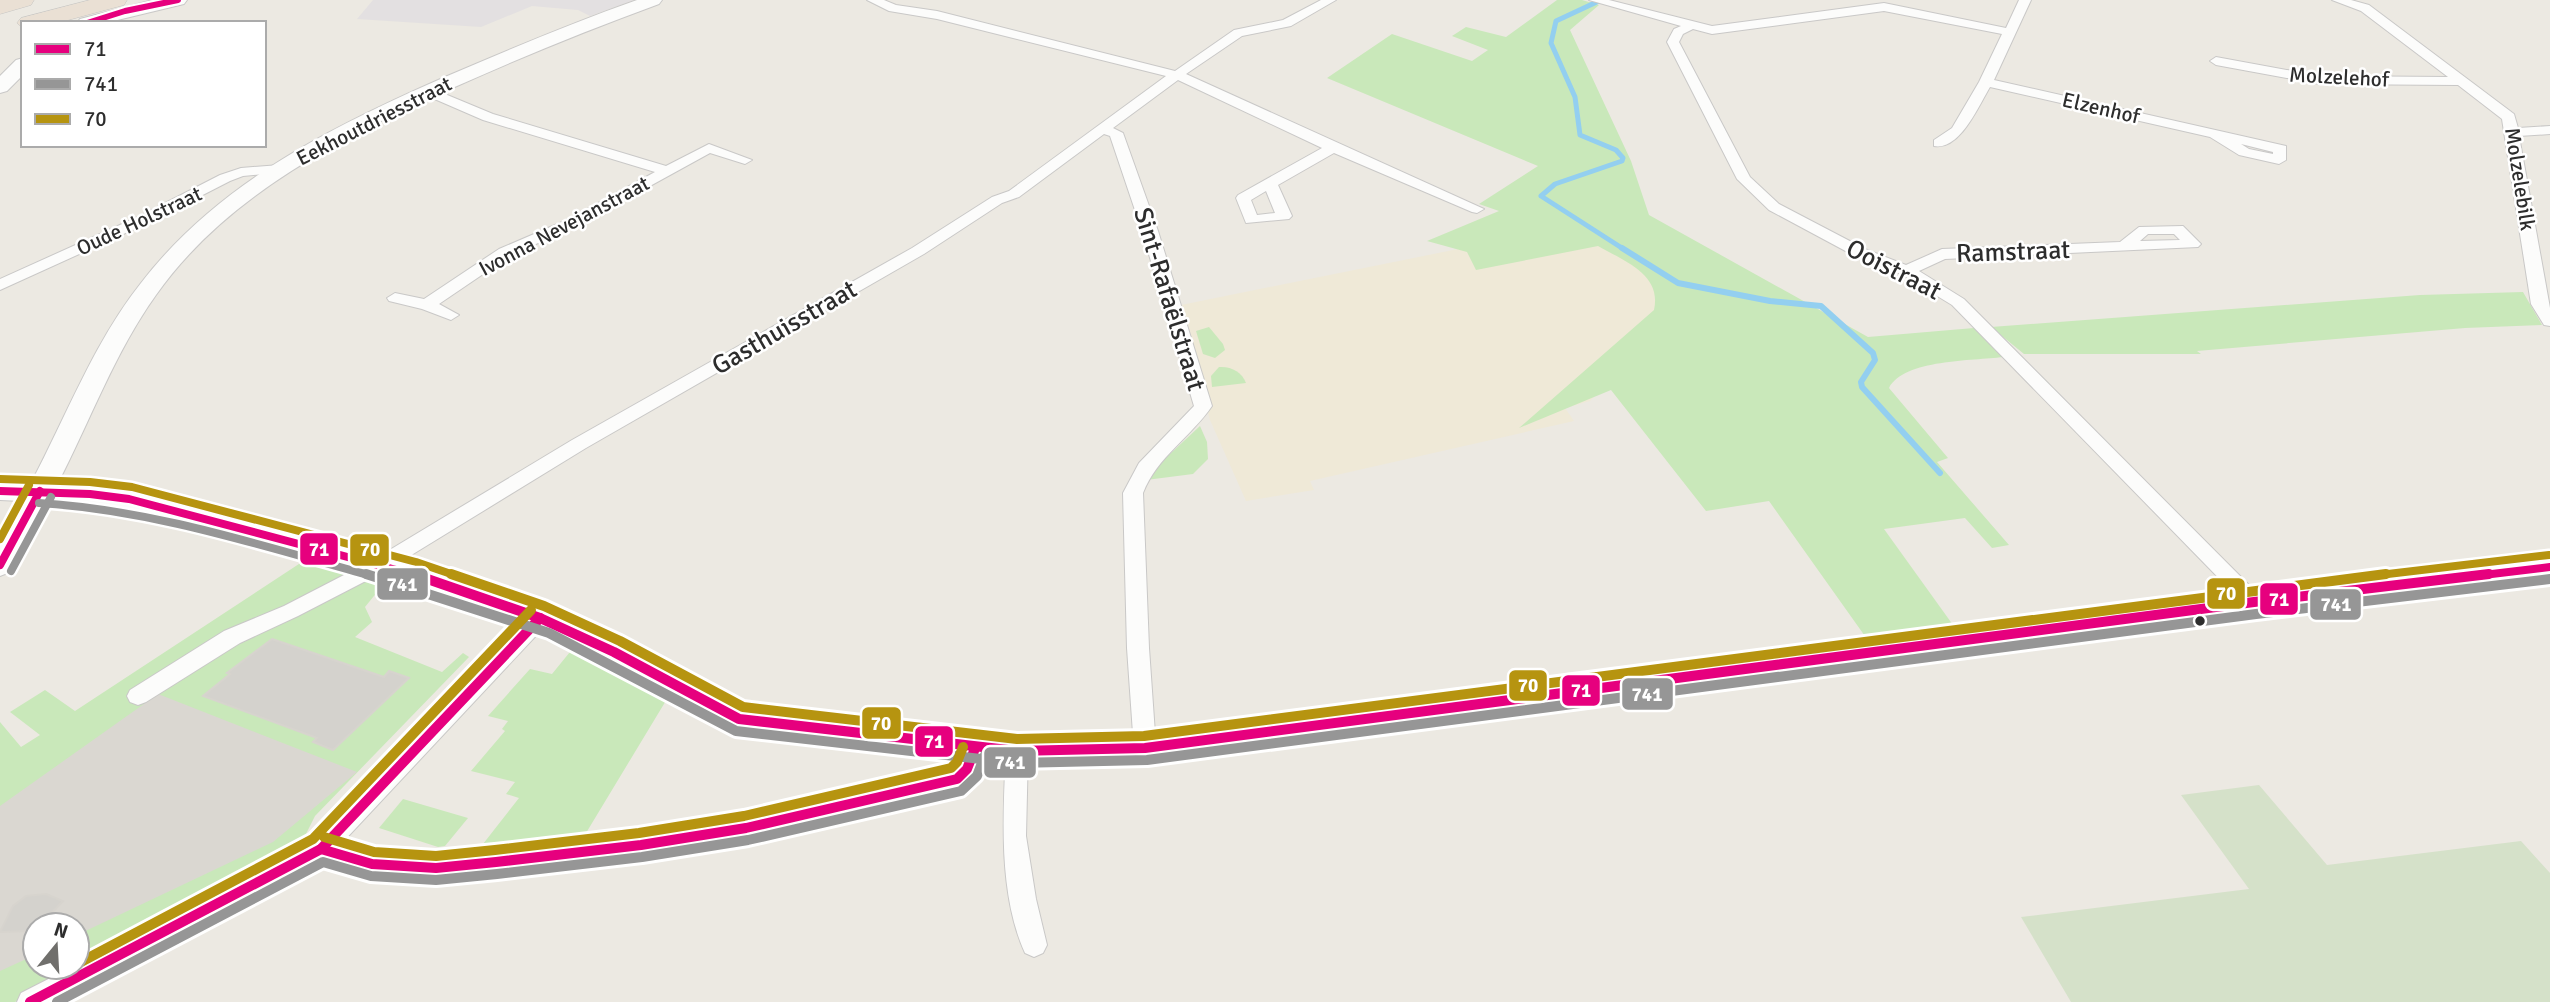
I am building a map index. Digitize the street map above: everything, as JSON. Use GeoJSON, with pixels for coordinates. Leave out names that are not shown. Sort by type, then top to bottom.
{"type":"FeatureCollection","features":[{"type":"Feature","properties":{"kind":"highway"},"geometry":{"type":"LineString","coordinates":[[10,21],[23,0]]}},
{"type":"Feature","properties":{"kind":"highway"},"geometry":{"type":"LineString","coordinates":[[10,21],[60,0]]}},
{"type":"Feature","properties":{"kind":"highway"},"geometry":{"type":"LineString","coordinates":[[10,21],[76,0]]}},
{"type":"Feature","properties":{"kind":"highway"},"geometry":{"type":"LineString","coordinates":[[10,21],[116,0]]}},
{"type":"Feature","properties":{"kind":"street"},"geometry":{"type":"LineString","coordinates":[[92,21],[125,10],[178,0]]}},
{"type":"Feature","properties":{"kind":"street","name":"Eekhoutdriesstraat"},"geometry":{"type":"LineString","coordinates":[[0,565],[115,341],[149,288],[186,244],[238,199],[280,169],[344,131],[428,91],[555,37],[653,0]]}},
{"type":"Feature","properties":{"kind":"street"},"geometry":{"type":"LineString","coordinates":[[873,0],[893,8],[937,15],[1177,75],[1333,148],[1477,209]]}},
{"type":"Feature","properties":{"kind":"street","name":"Gasthuisstraat"},"geometry":{"type":"LineString","coordinates":[[138,696],[232,636],[291,611],[380,565],[568,451],[918,251],[997,200],[1014,194],[1238,33],[1287,23],[1330,0]]}},
{"type":"Feature","properties":{"kind":"street"},"geometry":{"type":"LineString","coordinates":[[1939,143],[1957,131],[1986,82],[2025,0]]}},
{"type":"Feature","properties":{"kind":"street","name":"Molzelebilk"},"geometry":{"type":"LineString","coordinates":[[2338,0],[2365,8],[2509,117],[2539,304],[2550,321]]}},
{"type":"Feature","properties":{"kind":"street"},"geometry":{"type":"LineString","coordinates":[[1599,1],[1712,30],[1884,7],[2009,32]]}},
{"type":"Feature","properties":{"kind":"street","name":"Ooistraat"},"geometry":{"type":"LineString","coordinates":[[1689,26],[1678,32],[1673,42],[1744,179],[1774,206],[1859,251],[1907,271],[1958,302],[2254,602]]}},
{"type":"Feature","properties":{"kind":"street","name":"Molzelehof"},"geometry":{"type":"LineString","coordinates":[[2216,61],[2320,80],[2462,81]]}},
{"type":"Feature","properties":{"kind":"street"},"geometry":{"type":"LineString","coordinates":[[0,87],[21,66]]}},
{"type":"Feature","properties":{"kind":"street","name":"Elzenhof"},"geometry":{"type":"LineString","coordinates":[[1986,82],[2215,134]]}},
{"type":"Feature","properties":{"kind":"street","name":"Ivonna Nevejanstraat"},"geometry":{"type":"LineString","coordinates":[[428,91],[488,117],[667,171]]}},
{"type":"Feature","properties":{"kind":"street","name":"Sint-Rafaëlstraat"},"geometry":{"type":"LineString","coordinates":[[1103,129],[1116,133],[1120,144],[1150,231],[1203,406],[1194,421],[1148,464],[1138,478],[1133,493],[1138,648],[1145,748]]}},
{"type":"Feature","properties":{"kind":"street"},"geometry":{"type":"LineString","coordinates":[[2513,132],[2550,130]]}},
{"type":"Feature","properties":{"kind":"street","name":"Ivonna Nevejanstraat"},"geometry":{"type":"LineString","coordinates":[[427,306],[505,252],[574,222],[709,148],[745,160]]}},
{"type":"Feature","properties":{"kind":"street"},"geometry":{"type":"LineString","coordinates":[[1270,183],[1333,148]]}},
{"type":"Feature","properties":{"kind":"street","name":"Oude Holstraat"},"geometry":{"type":"LineString","coordinates":[[0,285],[179,203],[225,178],[241,172],[280,169]]}},
{"type":"Feature","properties":{"kind":"street","name":"Ramstraat"},"geometry":{"type":"LineString","coordinates":[[1907,271],[1942,254],[2124,247]]}},
{"type":"Feature","properties":{"kind":"street"},"geometry":{"type":"LineString","coordinates":[[395,298],[451,315]]}},
{"type":"Feature","properties":{"kind":"street"},"geometry":{"type":"LineString","coordinates":[[0,491],[103,496],[168,507],[380,565],[540,618],[614,652],[739,719],[1017,751],[1145,748],[2254,602],[2550,567]]}},
{"type":"Feature","properties":{"kind":"street"},"geometry":{"type":"LineString","coordinates":[[30,1002],[321,849],[540,618]]}},
{"type":"Feature","properties":{"kind":"street"},"geometry":{"type":"LineString","coordinates":[[321,849],[372,864],[436,868],[641,845],[746,828],[957,779],[967,769],[975,748]]}},
{"type":"Feature","properties":{"kind":"street"},"geometry":{"type":"LineString","coordinates":[[1017,751],[1014,836],[1023,899],[1034,945]]}},
{"type":"Feature","properties":{"kind":"shaded area"},"geometry":{"type":"Polygon","coordinates":[[[373,0],[634,0],[590,16],[578,10],[532,6],[481,27],[357,19],[373,0]]]}},
{"type":"Feature","properties":{"kind":"shaded area"},"geometry":{"type":"Polygon","coordinates":[[[1577,225],[1675,286],[1627,362],[1590,401],[1565,408],[1574,421],[1310,481],[1314,490],[1246,501],[1210,420],[1181,305],[1577,225]]]}},
{"type":"Feature","properties":{"kind":"shaded area"},"geometry":{"type":"Polygon","coordinates":[[[158,694],[357,772],[273,842],[91,928],[91,911],[21,911],[21,961],[0,971],[0,806],[158,694]]]}},
{"type":"Feature","properties":{"kind":"green space"},"geometry":{"type":"Polygon","coordinates":[[[1557,0],[1582,0],[1599,5],[1570,30],[1631,161],[1649,215],[1868,337],[1974,328],[2003,357],[1940,363],[1909,371],[1889,388],[1948,458],[1937,462],[2009,545],[1992,548],[1965,518],[1884,529],[1953,625],[1867,639],[1769,501],[1706,511],[1611,390],[1519,428],[1654,310],[1652,287],[1639,270],[1598,246],[1476,270],[1467,252],[1427,241],[1499,211],[1479,204],[1538,166],[1327,78],[1392,34],[1472,61],[1488,50],[1452,36],[1466,27],[1506,37],[1557,0]]]}},
{"type":"Feature","properties":{"kind":"green space"},"geometry":{"type":"Polygon","coordinates":[[[2523,292],[2542,325],[2465,328],[2197,351],[2201,354],[2024,354],[1991,327],[2420,295],[2523,292]]]}},
{"type":"Feature","properties":{"kind":"green space"},"geometry":{"type":"Polygon","coordinates":[[[1209,327],[1225,350],[1215,358],[1203,354],[1196,331],[1209,327]]]}},
{"type":"Feature","properties":{"kind":"green space"},"geometry":{"type":"Polygon","coordinates":[[[1219,367],[1236,370],[1246,383],[1212,387],[1211,376],[1219,367]]]}},
{"type":"Feature","properties":{"kind":"green space"},"geometry":{"type":"Polygon","coordinates":[[[1200,426],[1207,442],[1208,459],[1193,474],[1146,480],[1155,468],[1200,426]]]}},
{"type":"Feature","properties":{"kind":"green space"},"geometry":{"type":"Polygon","coordinates":[[[305,560],[393,579],[378,591],[365,607],[372,622],[355,637],[442,672],[463,653],[469,657],[315,816],[298,850],[91,959],[91,911],[21,911],[21,981],[52,981],[15,1002],[0,1002],[0,722],[21,747],[40,735],[10,712],[45,690],[75,711],[305,560]]]}},
{"type":"Feature","properties":{"kind":"green space"},"geometry":{"type":"Polygon","coordinates":[[[574,647],[670,694],[583,838],[483,844],[519,798],[506,794],[515,782],[471,771],[505,731],[502,729],[508,721],[488,716],[530,669],[552,674],[574,647]]]}},
{"type":"Feature","properties":{"kind":"green space"},"geometry":{"type":"Polygon","coordinates":[[[2259,785],[2327,865],[2521,841],[2550,873],[2550,1002],[2071,1002],[2021,917],[2249,889],[2181,795],[2259,785]]]}},
{"type":"Feature","properties":{"kind":"green space"},"geometry":{"type":"Polygon","coordinates":[[[403,799],[468,818],[445,846],[438,847],[379,828],[403,799]]]}},
{"type":"Feature","properties":{"kind":"building"},"geometry":{"type":"Polygon","coordinates":[[[272,639],[384,677],[389,671],[409,678],[333,750],[313,742],[317,738],[203,696],[230,674],[227,673],[272,639]]]}},
{"type":"Feature","properties":{"kind":"building"},"geometry":{"type":"Polygon","coordinates":[[[46,894],[63,901],[53,911],[21,911],[21,931],[0,932],[13,906],[26,896],[46,894]]]}},
{"type":"Feature","properties":{"kind":"waterway"},"geometry":{"type":"LineString","coordinates":[[1601,0],[1556,21],[1551,43],[1575,97],[1580,135],[1616,150],[1623,158],[1622,161],[1555,184],[1541,196],[1625,250]]}},
{"type":"Feature","properties":{"kind":"waterway"},"geometry":{"type":"LineString","coordinates":[[1622,248],[1678,283],[1770,301],[1821,306],[1873,353],[1875,360],[1861,382],[1862,387],[1940,473]]}},
{"type":"Feature","properties":{"kind":"transit line","name":"71"},"geometry":{"type":"LineString","coordinates":[[93,21],[178,0]]}},
{"type":"Feature","properties":{"kind":"transit line","name":"70"},"geometry":{"type":"LineString","coordinates":[[0,479],[90,482],[132,487],[416,562],[544,606],[620,641],[743,707],[1017,739],[1144,736],[2252,590],[2549,555]]}},
{"type":"Feature","properties":{"kind":"transit line","name":"70"},"geometry":{"type":"LineString","coordinates":[[0,539],[29,485]]}},
{"type":"Feature","properties":{"kind":"transit line","name":"71"},"geometry":{"type":"LineString","coordinates":[[0,491],[90,494],[129,499],[413,574],[540,618],[614,652],[739,719],[1017,751],[1145,748],[2254,602],[2550,567]]}},
{"type":"Feature","properties":{"kind":"transit line","name":"71"},"geometry":{"type":"LineString","coordinates":[[0,565],[40,491]]}},
{"type":"Feature","properties":{"kind":"transit line","name":"741"},"geometry":{"type":"LineString","coordinates":[[11,571],[51,497]]}},
{"type":"Feature","properties":{"kind":"transit line","name":"741"},"geometry":{"type":"LineString","coordinates":[[39,503],[89,506],[165,519],[409,586],[549,633],[736,731],[1016,763],[1147,760],[2256,614],[2550,579]]}},
{"type":"Feature","properties":{"kind":"transit line","name":"70"},"geometry":{"type":"LineString","coordinates":[[91,957],[313,839],[531,610]]}},
{"type":"Feature","properties":{"kind":"transit line","name":"71"},"geometry":{"type":"LineString","coordinates":[[30,1002],[321,849],[540,618]]}},
{"type":"Feature","properties":{"kind":"transit line","name":"70"},"geometry":{"type":"LineString","coordinates":[[324,837],[374,852],[436,856],[639,833],[744,816],[951,768],[957,762],[963,747]]}},
{"type":"Feature","properties":{"kind":"transit line","name":"71"},"geometry":{"type":"LineString","coordinates":[[321,849],[372,864],[436,868],[641,845],[746,828],[957,779],[967,769],[974,751]]}},
{"type":"Feature","properties":{"kind":"transit line","name":"741"},"geometry":{"type":"LineString","coordinates":[[57,1002],[323,862],[371,876],[436,880],[642,857],[748,840],[961,791],[977,776],[985,755]]}}]}
